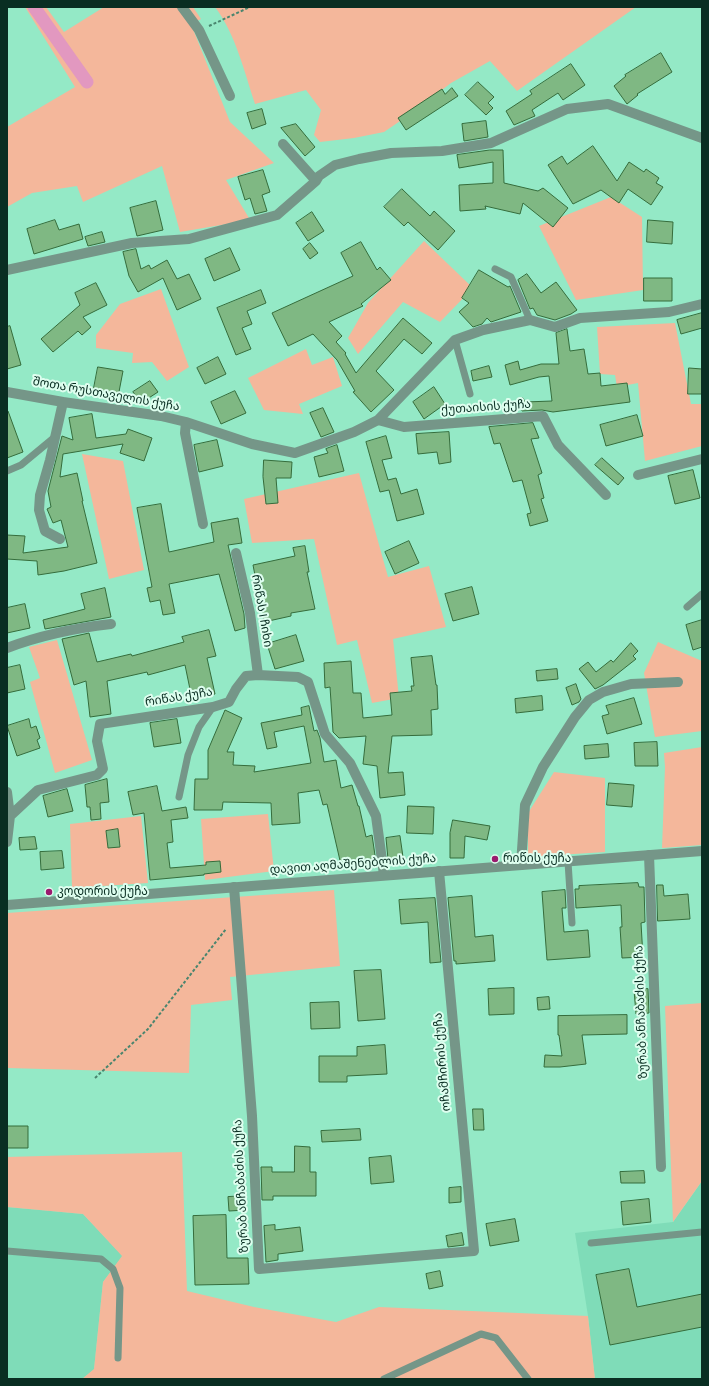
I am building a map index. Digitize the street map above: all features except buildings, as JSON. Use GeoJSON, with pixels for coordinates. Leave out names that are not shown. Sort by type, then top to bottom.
{"type":"FeatureCollection","features":[{"type":"Feature","properties":{"kind":"street"},"geometry":{"type":"LineString","coordinates":[[182,7],[199,30],[230,96]]}},
{"type":"Feature","properties":{"kind":"street"},"geometry":{"type":"LineString","coordinates":[[7,270],[132,243],[189,239],[277,215],[316,181],[319,176],[335,165],[391,153],[442,151],[491,143],[567,109],[608,104],[702,138]]}},
{"type":"Feature","properties":{"kind":"street"},"geometry":{"type":"LineString","coordinates":[[283,144],[316,181]]}},
{"type":"Feature","properties":{"kind":"street","name":"შოთა რუსთაველის ქუჩა"},"geometry":{"type":"LineString","coordinates":[[7,392],[63,402],[161,416],[186,422],[252,444],[295,453],[354,432],[378,420],[455,340],[483,330],[530,320],[555,327],[580,318],[668,312],[702,304]]}},
{"type":"Feature","properties":{"kind":"street"},"geometry":{"type":"LineString","coordinates":[[60,539],[46,531],[39,510],[40,495],[56,436],[63,402]]}},
{"type":"Feature","properties":{"kind":"street","name":"ქუთაისის ქუჩა"},"geometry":{"type":"LineString","coordinates":[[378,420],[404,427],[543,416],[558,445],[606,495]]}},
{"type":"Feature","properties":{"kind":"street"},"geometry":{"type":"LineString","coordinates":[[186,422],[185,433],[203,524]]}},
{"type":"Feature","properties":{"kind":"street"},"geometry":{"type":"LineString","coordinates":[[638,475],[702,459]]}},
{"type":"Feature","properties":{"kind":"street","name":"რიწას I ჩიხი"},"geometry":{"type":"LineString","coordinates":[[236,553],[250,613],[258,675]]}},
{"type":"Feature","properties":{"kind":"street"},"geometry":{"type":"LineString","coordinates":[[7,648],[22,642],[76,628],[111,624]]}},
{"type":"Feature","properties":{"kind":"street","name":"რიწას ქუჩა"},"geometry":{"type":"LineString","coordinates":[[10,816],[38,790],[97,775],[103,769],[97,741],[100,724],[213,707],[229,702],[236,689],[246,676],[258,675],[298,677],[308,682],[325,734],[350,763],[376,816],[384,875]]}},
{"type":"Feature","properties":{"kind":"street"},"geometry":{"type":"LineString","coordinates":[[522,865],[526,805],[543,767],[575,717],[590,700],[602,692],[631,684],[678,682]]}},
{"type":"Feature","properties":{"kind":"street"},"geometry":{"type":"LineString","coordinates":[[7,792],[10,816],[7,842]]}},
{"type":"Feature","properties":{"kind":"street","name":"დავით აღმაშენებლის ქუჩა"},"geometry":{"type":"LineString","coordinates":[[7,905],[702,851]]}},
{"type":"Feature","properties":{"kind":"street","name":"ზურაბ ანჩაბაძის ქუჩა"},"geometry":{"type":"LineString","coordinates":[[649,855],[661,1167]]}},
{"type":"Feature","properties":{"kind":"street","name":"ოჩამჩირის ქუჩა"},"geometry":{"type":"LineString","coordinates":[[438,871],[474,1251]]}},
{"type":"Feature","properties":{"kind":"street","name":"ზურაბ ანჩაბაძის ქუჩა"},"geometry":{"type":"LineString","coordinates":[[234,887],[251,1108],[259,1270],[474,1251]]}},
{"type":"Feature","properties":{"kind":"lane"},"geometry":{"type":"LineString","coordinates":[[495,269],[511,277],[530,320]]}},
{"type":"Feature","properties":{"kind":"lane"},"geometry":{"type":"LineString","coordinates":[[455,340],[470,394]]}},
{"type":"Feature","properties":{"kind":"lane"},"geometry":{"type":"LineString","coordinates":[[7,470],[21,465],[56,436]]}},
{"type":"Feature","properties":{"kind":"lane"},"geometry":{"type":"LineString","coordinates":[[687,606],[702,594]]}},
{"type":"Feature","properties":{"kind":"lane"},"geometry":{"type":"LineString","coordinates":[[179,797],[188,755],[199,727],[213,707]]}},
{"type":"Feature","properties":{"kind":"lane"},"geometry":{"type":"LineString","coordinates":[[568,862],[572,923]]}},
{"type":"Feature","properties":{"kind":"lane"},"geometry":{"type":"LineString","coordinates":[[591,1243],[702,1232]]}},
{"type":"Feature","properties":{"kind":"lane"},"geometry":{"type":"LineString","coordinates":[[7,1251],[101,1259],[113,1269],[120,1288],[118,1358]]}},
{"type":"Feature","properties":{"kind":"lane"},"geometry":{"type":"LineString","coordinates":[[384,1379],[481,1334],[496,1338],[528,1379]]}},
{"type":"Feature","properties":{"kind":"path"},"geometry":{"type":"LineString","coordinates":[[199,30],[250,7]]}},
{"type":"Feature","properties":{"kind":"path"},"geometry":{"type":"LineString","coordinates":[[95,1078],[148,1029],[236,917]]}},
{"type":"Feature","properties":{"kind":"shaded area"},"geometry":{"type":"Polygon","coordinates":[[[25,7],[46,7],[64,32],[104,7],[193,7],[201,19],[191,24],[230,122],[274,163],[226,180],[249,218],[233,223],[180,232],[162,166],[83,202],[77,186],[32,193],[7,207],[7,127],[75,87],[25,7]]]}},
{"type":"Feature","properties":{"kind":"shaded area"},"geometry":{"type":"Polygon","coordinates":[[[215,7],[636,7],[517,91],[490,61],[451,83],[384,132],[354,138],[320,142],[314,135],[321,110],[306,90],[255,104],[234,41],[229,29],[215,7]]]}},
{"type":"Feature","properties":{"kind":"shaded area"},"geometry":{"type":"Polygon","coordinates":[[[611,197],[642,217],[643,290],[576,300],[539,226],[611,197]]]}},
{"type":"Feature","properties":{"kind":"shaded area"},"geometry":{"type":"Polygon","coordinates":[[[424,241],[473,288],[440,322],[403,302],[358,354],[348,338],[368,303],[424,241]]]}},
{"type":"Feature","properties":{"kind":"shaded area"},"geometry":{"type":"Polygon","coordinates":[[[161,289],[189,367],[167,381],[152,362],[132,363],[133,353],[96,348],[96,335],[120,304],[161,289]]]}},
{"type":"Feature","properties":{"kind":"shaded area"},"geometry":{"type":"Polygon","coordinates":[[[675,323],[691,404],[702,404],[702,446],[645,461],[638,383],[617,387],[615,375],[600,374],[597,327],[675,323]]]}},
{"type":"Feature","properties":{"kind":"shaded area"},"geometry":{"type":"Polygon","coordinates":[[[306,349],[312,365],[333,357],[342,386],[299,404],[303,414],[264,410],[248,378],[306,349]]]}},
{"type":"Feature","properties":{"kind":"shaded area"},"geometry":{"type":"Polygon","coordinates":[[[82,454],[123,461],[144,570],[109,579],[82,454]]]}},
{"type":"Feature","properties":{"kind":"shaded area"},"geometry":{"type":"Polygon","coordinates":[[[359,473],[388,577],[429,566],[446,627],[393,639],[399,698],[372,703],[357,640],[337,645],[314,539],[252,543],[244,499],[359,473]]]}},
{"type":"Feature","properties":{"kind":"shaded area"},"geometry":{"type":"Polygon","coordinates":[[[57,640],[92,760],[55,773],[30,682],[40,678],[29,647],[57,640]]]}},
{"type":"Feature","properties":{"kind":"shaded area"},"geometry":{"type":"Polygon","coordinates":[[[658,642],[702,661],[702,731],[655,737],[644,673],[658,642]]]}},
{"type":"Feature","properties":{"kind":"shaded area"},"geometry":{"type":"Polygon","coordinates":[[[702,747],[702,845],[662,848],[665,767],[664,753],[702,747]]]}},
{"type":"Feature","properties":{"kind":"shaded area"},"geometry":{"type":"Polygon","coordinates":[[[554,772],[605,778],[605,852],[528,857],[528,813],[554,772]]]}},
{"type":"Feature","properties":{"kind":"shaded area"},"geometry":{"type":"Polygon","coordinates":[[[268,814],[274,871],[205,880],[201,819],[268,814]]]}},
{"type":"Feature","properties":{"kind":"shaded area"},"geometry":{"type":"Polygon","coordinates":[[[141,816],[148,883],[72,888],[70,824],[141,816]]]}},
{"type":"Feature","properties":{"kind":"shaded area"},"geometry":{"type":"Polygon","coordinates":[[[334,890],[340,966],[230,977],[232,1000],[191,1005],[189,1073],[7,1068],[7,913],[334,890]]]}},
{"type":"Feature","properties":{"kind":"shaded area"},"geometry":{"type":"Polygon","coordinates":[[[702,1003],[702,1181],[673,1222],[665,1006],[702,1003]]]}},
{"type":"Feature","properties":{"kind":"shaded area"},"geometry":{"type":"Polygon","coordinates":[[[182,1152],[187,1291],[254,1307],[336,1322],[379,1307],[588,1316],[595,1379],[82,1379],[94,1369],[103,1282],[122,1256],[83,1214],[7,1207],[7,1157],[182,1152]]]}},
{"type":"Feature","properties":{"kind":"shaded area"},"geometry":{"type":"Polygon","coordinates":[[[702,1181],[702,1379],[595,1379],[588,1316],[575,1233],[673,1222],[702,1181]]]}},
{"type":"Feature","properties":{"kind":"shaded area"},"geometry":{"type":"Polygon","coordinates":[[[7,1207],[83,1214],[123,1256],[103,1282],[94,1370],[82,1379],[7,1379],[7,1207]]]}},
{"type":"Feature","properties":{"kind":"waterway"},"geometry":{"type":"LineString","coordinates":[[34,7],[87,82]]}},
{"type":"Feature","properties":{"kind":"place","name":"რიწის ქუჩა"},"geometry":{"type":"Point","coordinates":[495,859]}},
{"type":"Feature","properties":{"kind":"place","name":"კოდორის ქუჩა"},"geometry":{"type":"Point","coordinates":[49,892]}}]}
